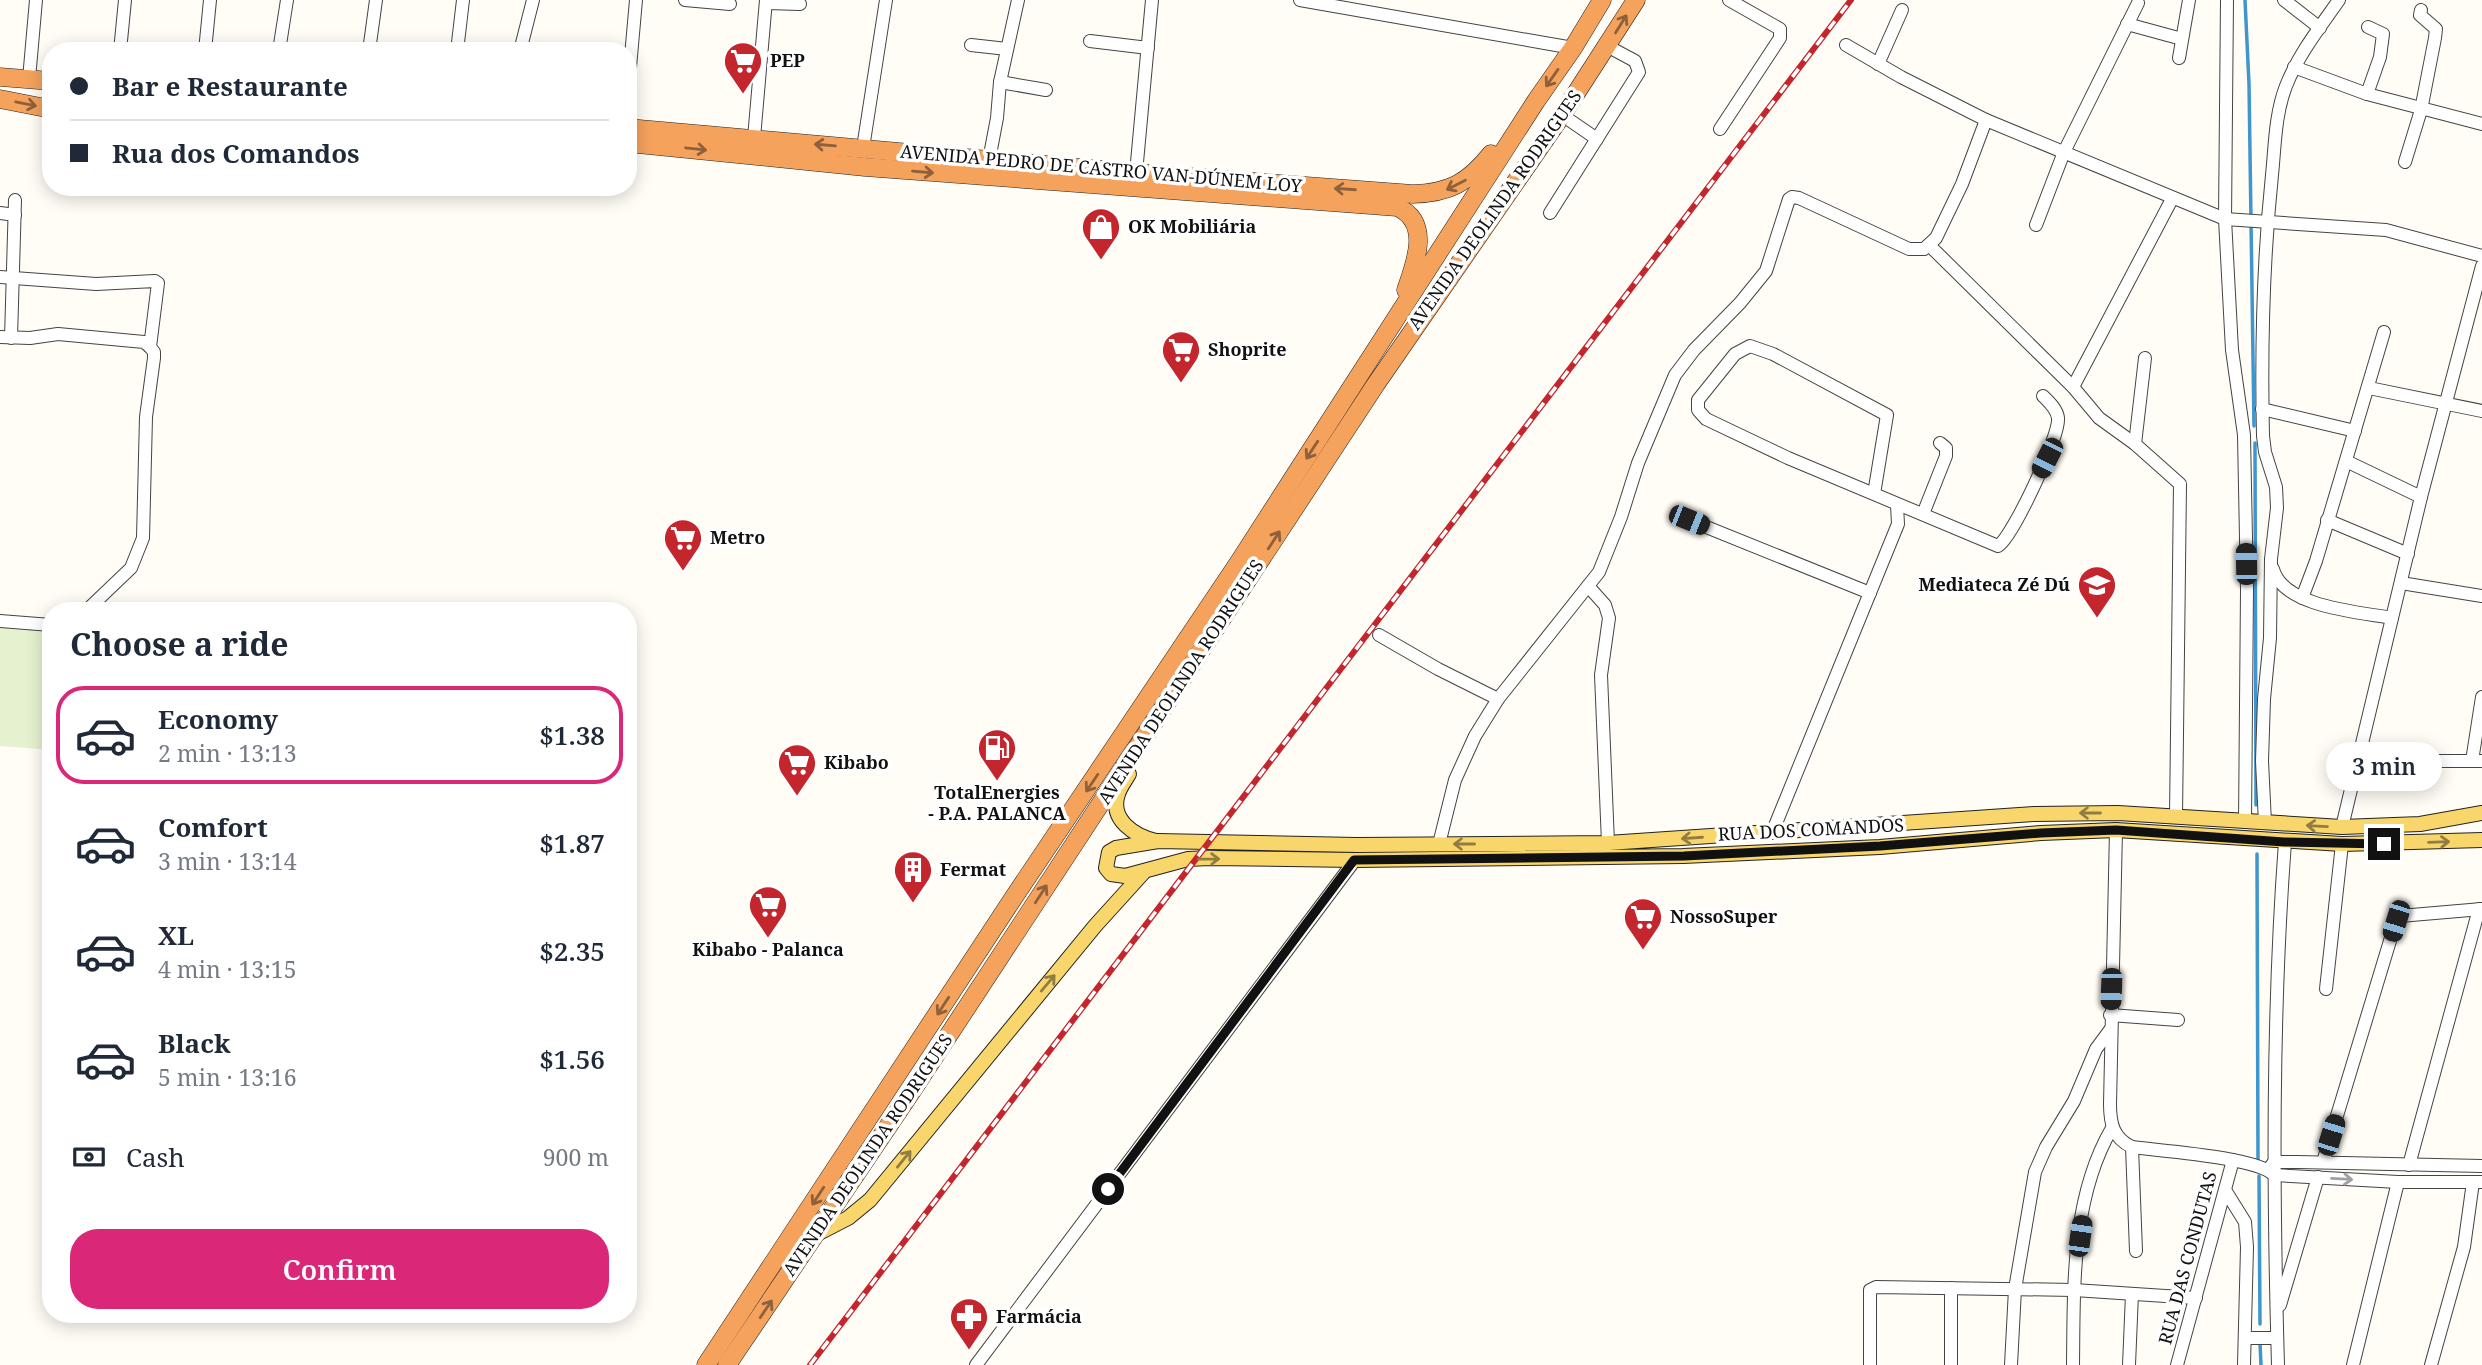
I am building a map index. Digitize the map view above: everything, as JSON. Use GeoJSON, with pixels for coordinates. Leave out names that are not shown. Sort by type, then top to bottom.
{"type":"FeatureCollection","features":[{"type":"Feature","properties":{"kind":"highway","name":"AVENIDA DEOLINDA RODRIGUES"},"geometry":{"type":"LineString","coordinates":[[706,1365],[1016,894],[1239,562],[1602,0]]}},
{"type":"Feature","properties":{"kind":"highway","name":"AVENIDA DEOLINDA RODRIGUES"},"geometry":{"type":"LineString","coordinates":[[727,1365],[817,1234],[1376,384],[1562,115],[1636,0]]}},
{"type":"Feature","properties":{"kind":"highway"},"geometry":{"type":"LineString","coordinates":[[0,77],[42,80]]}},
{"type":"Feature","properties":{"kind":"highway"},"geometry":{"type":"LineString","coordinates":[[0,99],[42,107]]}},
{"type":"Feature","properties":{"kind":"highway","name":"AVENIDA PEDRO DE CASTRO VAN-DÚNEM LOY"},"geometry":{"type":"LineString","coordinates":[[637,129],[1136,173],[1429,194],[1458,186],[1477,170],[1536,101]]}},
{"type":"Feature","properties":{"kind":"highway","name":"AVENIDA PEDRO DE CASTRO VAN-DÚNEM LOY"},"geometry":{"type":"LineString","coordinates":[[637,144],[864,167],[1397,207],[1410,216],[1415,224],[1418,245],[1417,260],[1396,318]]}},
{"type":"Feature","properties":{"kind":"main road"},"geometry":{"type":"LineString","coordinates":[[1156,721],[1118,795],[1117,807],[1120,818],[1127,827],[1141,836],[1158,841]]}},
{"type":"Feature","properties":{"kind":"main road","name":"RUA DOS COMANDOS"},"geometry":{"type":"LineString","coordinates":[[1158,841],[1608,843],[2034,814],[2118,813],[2342,827],[2420,824],[2482,813]]}},
{"type":"Feature","properties":{"kind":"main road","name":"RUA DOS COMANDOS"},"geometry":{"type":"LineString","coordinates":[[1143,873],[1188,859],[1684,856],[2116,830],[2342,844],[2482,840]]}},
{"type":"Feature","properties":{"kind":"main road"},"geometry":{"type":"LineString","coordinates":[[1143,873],[1125,876],[1111,874],[1106,868],[1109,852],[1116,848],[1158,841]]}},
{"type":"Feature","properties":{"kind":"main road"},"geometry":{"type":"LineString","coordinates":[[817,1234],[848,1218],[870,1200],[1095,926],[1143,873]]}},
{"type":"Feature","properties":{"kind":"street"},"geometry":{"type":"LineString","coordinates":[[29,79],[36,0]]}},
{"type":"Feature","properties":{"kind":"street"},"geometry":{"type":"LineString","coordinates":[[121,42],[125,0]]}},
{"type":"Feature","properties":{"kind":"street"},"geometry":{"type":"LineString","coordinates":[[206,42],[210,0]]}},
{"type":"Feature","properties":{"kind":"street"},"geometry":{"type":"LineString","coordinates":[[280,42],[287,0]]}},
{"type":"Feature","properties":{"kind":"street"},"geometry":{"type":"LineString","coordinates":[[370,42],[376,0]]}},
{"type":"Feature","properties":{"kind":"street"},"geometry":{"type":"LineString","coordinates":[[458,42],[463,0]]}},
{"type":"Feature","properties":{"kind":"street"},"geometry":{"type":"LineString","coordinates":[[522,42],[533,0]]}},
{"type":"Feature","properties":{"kind":"street"},"geometry":{"type":"LineString","coordinates":[[632,42],[636,0]]}},
{"type":"Feature","properties":{"kind":"street"},"geometry":{"type":"LineString","coordinates":[[685,0],[730,4]]}},
{"type":"Feature","properties":{"kind":"street"},"geometry":{"type":"LineString","coordinates":[[863,148],[886,0]]}},
{"type":"Feature","properties":{"kind":"street"},"geometry":{"type":"LineString","coordinates":[[989,160],[1000,82],[1018,0]]}},
{"type":"Feature","properties":{"kind":"street"},"geometry":{"type":"LineString","coordinates":[[1136,173],[1152,0]]}},
{"type":"Feature","properties":{"kind":"street"},"geometry":{"type":"LineString","coordinates":[[1300,0],[1573,48]]}},
{"type":"Feature","properties":{"kind":"street"},"geometry":{"type":"LineString","coordinates":[[1720,129],[1780,38],[1780,29],[1729,0]]}},
{"type":"Feature","properties":{"kind":"street"},"geometry":{"type":"LineString","coordinates":[[2179,58],[2189,0]]}},
{"type":"Feature","properties":{"kind":"street"},"geometry":{"type":"LineString","coordinates":[[2227,0],[2225,219],[2232,351],[2254,435],[2265,452],[2276,487],[2277,508],[2271,559],[2270,638],[2263,712],[2265,823]]}},
{"type":"Feature","properties":{"kind":"street"},"geometry":{"type":"LineString","coordinates":[[2284,0],[2320,28]]}},
{"type":"Feature","properties":{"kind":"street"},"geometry":{"type":"LineString","coordinates":[[2245,822],[2247,590],[2254,435],[2262,409],[2263,221],[2280,105],[2294,67],[2339,0]]}},
{"type":"Feature","properties":{"kind":"street"},"geometry":{"type":"LineString","coordinates":[[754,138],[766,1],[800,4]]}},
{"type":"Feature","properties":{"kind":"street"},"geometry":{"type":"LineString","coordinates":[[2036,225],[2064,152],[2138,3]]}},
{"type":"Feature","properties":{"kind":"street"},"geometry":{"type":"LineString","coordinates":[[1878,64],[1902,10]]}},
{"type":"Feature","properties":{"kind":"street"},"geometry":{"type":"LineString","coordinates":[[2405,162],[2421,110],[2436,29],[2420,15],[2421,10]]}},
{"type":"Feature","properties":{"kind":"street"},"geometry":{"type":"LineString","coordinates":[[2127,24],[2182,39]]}},
{"type":"Feature","properties":{"kind":"street"},"geometry":{"type":"LineString","coordinates":[[2367,94],[2380,57],[2383,34],[2368,27]]}},
{"type":"Feature","properties":{"kind":"street"},"geometry":{"type":"LineString","coordinates":[[1090,41],[1148,48]]}},
{"type":"Feature","properties":{"kind":"street"},"geometry":{"type":"LineString","coordinates":[[971,45],[1007,49]]}},
{"type":"Feature","properties":{"kind":"street"},"geometry":{"type":"LineString","coordinates":[[1846,45],[1986,120],[2225,219],[2386,230],[2482,256]]}},
{"type":"Feature","properties":{"kind":"street"},"geometry":{"type":"LineString","coordinates":[[1550,213],[1639,72],[1635,61],[1607,47]]}},
{"type":"Feature","properties":{"kind":"street"},"geometry":{"type":"LineString","coordinates":[[2294,67],[2367,94],[2482,124]]}},
{"type":"Feature","properties":{"kind":"street"},"geometry":{"type":"LineString","coordinates":[[1000,82],[1046,90]]}},
{"type":"Feature","properties":{"kind":"street"},"geometry":{"type":"LineString","coordinates":[[1562,115],[1597,139]]}},
{"type":"Feature","properties":{"kind":"street"},"geometry":{"type":"LineString","coordinates":[[1439,844],[1447,806],[1463,759],[1498,699],[1600,572],[1638,463],[1675,375],[1694,350],[1740,303],[1766,271],[1789,199],[1799,198],[1909,250],[1916,251],[1930,246],[1962,184],[1986,120]]}},
{"type":"Feature","properties":{"kind":"street"},"geometry":{"type":"LineString","coordinates":[[2073,387],[2172,198]]}},
{"type":"Feature","properties":{"kind":"street"},"geometry":{"type":"LineString","coordinates":[[15,200],[7,278],[6,338],[58,334],[144,342],[150,347]]}},
{"type":"Feature","properties":{"kind":"street"},"geometry":{"type":"LineString","coordinates":[[0,213],[15,215]]}},
{"type":"Feature","properties":{"kind":"street"},"geometry":{"type":"LineString","coordinates":[[1930,246],[2073,387],[2099,418],[2176,478],[2181,490],[2176,817]]}},
{"type":"Feature","properties":{"kind":"street"},"geometry":{"type":"LineString","coordinates":[[2342,827],[2421,497],[2482,266]]}},
{"type":"Feature","properties":{"kind":"street"},"geometry":{"type":"LineString","coordinates":[[7,278],[96,284],[155,281],[158,287],[150,347],[154,358],[146,416],[143,538],[131,568],[96,602]]}},
{"type":"Feature","properties":{"kind":"street"},"geometry":{"type":"LineString","coordinates":[[2302,598],[2316,561],[2384,332]]}},
{"type":"Feature","properties":{"kind":"street"},"geometry":{"type":"LineString","coordinates":[[1874,494],[1887,415],[1773,354],[1750,346],[1735,354],[1698,400],[1698,410],[1706,419],[1788,458],[1998,546],[2002,544],[2056,436],[2059,418],[2043,396]]}},
{"type":"Feature","properties":{"kind":"street"},"geometry":{"type":"LineString","coordinates":[[2135,444],[2145,358]]}},
{"type":"Feature","properties":{"kind":"street"},"geometry":{"type":"LineString","coordinates":[[2369,388],[2482,411]]}},
{"type":"Feature","properties":{"kind":"street"},"geometry":{"type":"LineString","coordinates":[[2262,409],[2356,431]]}},
{"type":"Feature","properties":{"kind":"street"},"geometry":{"type":"LineString","coordinates":[[1898,523],[1918,513],[1946,456],[1945,448],[1940,443]]}},
{"type":"Feature","properties":{"kind":"street"},"geometry":{"type":"LineString","coordinates":[[2346,461],[2421,497]]}},
{"type":"Feature","properties":{"kind":"street"},"geometry":{"type":"LineString","coordinates":[[1772,833],[1898,523],[1897,505]]}},
{"type":"Feature","properties":{"kind":"street"},"geometry":{"type":"LineString","coordinates":[[1689,520],[1870,593]]}},
{"type":"Feature","properties":{"kind":"street"},"geometry":{"type":"LineString","coordinates":[[2328,520],[2407,554]]}},
{"type":"Feature","properties":{"kind":"street"},"geometry":{"type":"LineString","coordinates":[[2271,559],[2274,574],[2281,585],[2302,598],[2392,618]]}},
{"type":"Feature","properties":{"kind":"street"},"geometry":{"type":"LineString","coordinates":[[2401,583],[2482,596]]}},
{"type":"Feature","properties":{"kind":"street"},"geometry":{"type":"LineString","coordinates":[[1588,586],[1605,605],[1609,618],[1601,675],[1608,843]]}},
{"type":"Feature","properties":{"kind":"street"},"geometry":{"type":"LineString","coordinates":[[0,621],[42,624]]}},
{"type":"Feature","properties":{"kind":"street"},"geometry":{"type":"LineString","coordinates":[[1379,635],[1498,699]]}},
{"type":"Feature","properties":{"kind":"street"},"geometry":{"type":"LineString","coordinates":[[2358,761],[2477,761],[2482,697]]}},
{"type":"Feature","properties":{"kind":"street"},"geometry":{"type":"LineString","coordinates":[[2116,830],[2110,1015],[2112,1128],[2124,1143],[2132,1147],[2233,1160],[2318,1178],[2477,1182],[2464,1247],[2431,1365]]}},
{"type":"Feature","properties":{"kind":"street"},"geometry":{"type":"LineString","coordinates":[[2278,1365],[2272,1169],[2284,842]]}},
{"type":"Feature","properties":{"kind":"street"},"geometry":{"type":"LineString","coordinates":[[2326,989],[2342,844]]}},
{"type":"Feature","properties":{"kind":"street"},"geometry":{"type":"LineString","coordinates":[[976,1365],[1354,860]]}},
{"type":"Feature","properties":{"kind":"street"},"geometry":{"type":"LineString","coordinates":[[2323,1162],[2396,921],[2400,916],[2480,909],[2409,1165]]}},
{"type":"Feature","properties":{"kind":"street"},"geometry":{"type":"LineString","coordinates":[[2110,1015],[2178,1020]]}},
{"type":"Feature","properties":{"kind":"street"},"geometry":{"type":"LineString","coordinates":[[2011,1365],[2015,1289],[2038,1165],[2074,1101],[2096,1049],[2110,1030]]}},
{"type":"Feature","properties":{"kind":"street"},"geometry":{"type":"LineString","coordinates":[[2073,1365],[2074,1290],[2089,1179],[2098,1152],[2112,1128]]}},
{"type":"Feature","properties":{"kind":"street"},"geometry":{"type":"LineString","coordinates":[[2132,1147],[2136,1251]]}},
{"type":"Feature","properties":{"kind":"street","name":"RUA DAS CONDUTAS"},"geometry":{"type":"LineString","coordinates":[[2177,1365],[2233,1160]]}},
{"type":"Feature","properties":{"kind":"street"},"geometry":{"type":"LineString","coordinates":[[2272,1169],[2323,1162],[2482,1166]]}},
{"type":"Feature","properties":{"kind":"street"},"geometry":{"type":"LineString","coordinates":[[2276,1318],[2318,1178]]}},
{"type":"Feature","properties":{"kind":"street"},"geometry":{"type":"LineString","coordinates":[[2353,1365],[2398,1182]]}},
{"type":"Feature","properties":{"kind":"street"},"geometry":{"type":"LineString","coordinates":[[2225,1191],[2245,1222],[2247,1247],[2244,1365]]}},
{"type":"Feature","properties":{"kind":"street"},"geometry":{"type":"LineString","coordinates":[[1870,1365],[1871,1290],[1876,1287],[2074,1290],[2196,1298]]}},
{"type":"Feature","properties":{"kind":"street"},"geometry":{"type":"LineString","coordinates":[[1951,1288],[1951,1365]]}},
{"type":"Feature","properties":{"kind":"street"},"geometry":{"type":"LineString","coordinates":[[2129,1365],[2132,1294]]}},
{"type":"Feature","properties":{"kind":"street"},"geometry":{"type":"LineString","coordinates":[[2246,1338],[2277,1338]]}},
{"type":"Feature","properties":{"kind":"green space"},"geometry":{"type":"Polygon","coordinates":[[[0,624],[42,627],[42,749],[0,746],[0,624]]]}},
{"type":"Feature","properties":{"kind":"waterway"},"geometry":{"type":"LineString","coordinates":[[2245,0],[2249,84],[2254,426]]}},
{"type":"Feature","properties":{"kind":"waterway"},"geometry":{"type":"LineString","coordinates":[[2255,443],[2256,805]]}},
{"type":"Feature","properties":{"kind":"waterway"},"geometry":{"type":"LineString","coordinates":[[2257,854],[2258,1160]]}},
{"type":"Feature","properties":{"kind":"waterway"},"geometry":{"type":"LineString","coordinates":[[2259,1176],[2260,1324]]}},
{"type":"Feature","properties":{"kind":"waterway"},"geometry":{"type":"LineString","coordinates":[[2260,1343],[2261,1365]]}},
{"type":"Feature","properties":{"kind":"railway"},"geometry":{"type":"LineString","coordinates":[[810,1365],[1851,0]]}},
{"type":"Feature","properties":{"kind":"place","name":"PEP"},"geometry":{"type":"Point","coordinates":[743,95]}},
{"type":"Feature","properties":{"kind":"place","name":"OK Mobiliária"},"geometry":{"type":"Point","coordinates":[1101,261]}},
{"type":"Feature","properties":{"kind":"place","name":"Shoprite"},"geometry":{"type":"Point","coordinates":[1181,384]}},
{"type":"Feature","properties":{"kind":"place","name":"Metro"},"geometry":{"type":"Point","coordinates":[683,572]}},
{"type":"Feature","properties":{"kind":"place","name":"Mediateca Zé Dú"},"geometry":{"type":"Point","coordinates":[2097,619]}},
{"type":"Feature","properties":{"kind":"place","name":"TotalEnergies - P.A. PALANCA"},"geometry":{"type":"Point","coordinates":[997,782]}},
{"type":"Feature","properties":{"kind":"place","name":"Kibabo"},"geometry":{"type":"Point","coordinates":[797,797]}},
{"type":"Feature","properties":{"kind":"place","name":"Fermat"},"geometry":{"type":"Point","coordinates":[913,904]}},
{"type":"Feature","properties":{"kind":"place","name":"Kibabo - Palanca"},"geometry":{"type":"Point","coordinates":[768,939]}},
{"type":"Feature","properties":{"kind":"place","name":"NossoSuper"},"geometry":{"type":"Point","coordinates":[1643,951]}},
{"type":"Feature","properties":{"kind":"place","name":"Farmácia"},"geometry":{"type":"Point","coordinates":[969,1351]}},
{"type":"Feature","properties":{"kind":"route"},"geometry":{"type":"LineString","coordinates":[[1108,1189],[1354,860],[1684,856],[2116,830],[2284,842],[2384,844]]}}]}
